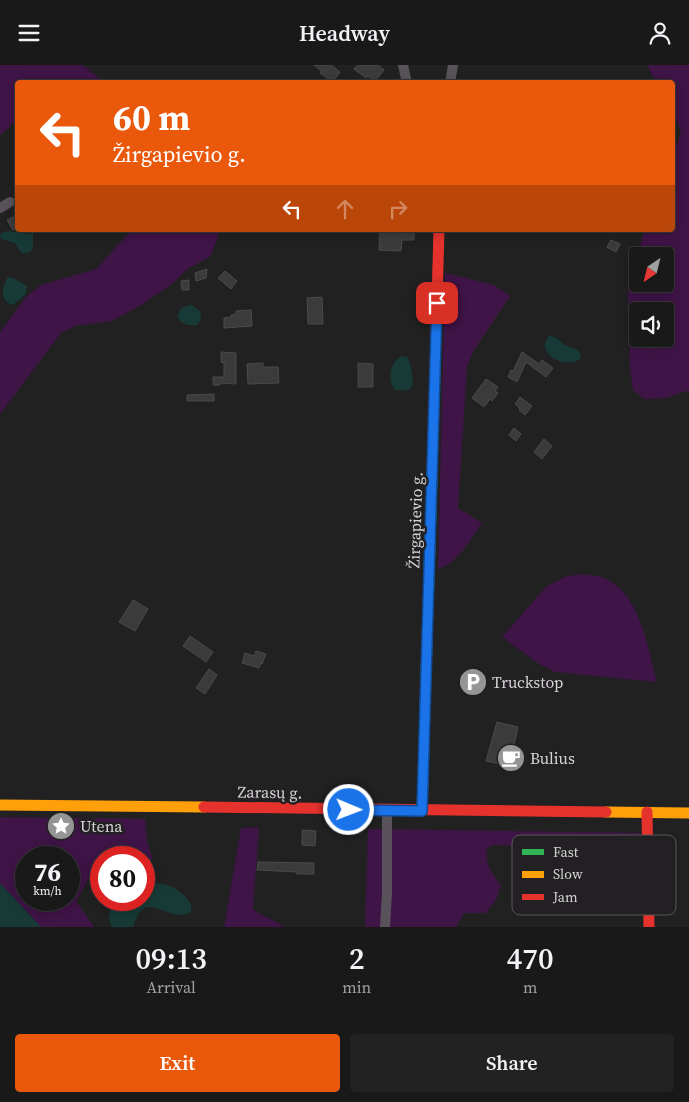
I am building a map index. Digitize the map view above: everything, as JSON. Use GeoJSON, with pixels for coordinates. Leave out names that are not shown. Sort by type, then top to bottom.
{"type":"FeatureCollection","features":[{"type":"Feature","properties":{"kind":"main road","name":"Žirgapievio g."},"geometry":{"type":"LineString","coordinates":[[422,811],[439,232]]}},
{"type":"Feature","properties":{"kind":"main road","name":"Zarasų g."},"geometry":{"type":"LineString","coordinates":[[0,805],[689,813]]}},
{"type":"Feature","properties":{"kind":"main road"},"geometry":{"type":"LineString","coordinates":[[646,812],[647,835]]}},
{"type":"Feature","properties":{"kind":"street"},"geometry":{"type":"LineString","coordinates":[[403,65],[406,80]]}},
{"type":"Feature","properties":{"kind":"street"},"geometry":{"type":"LineString","coordinates":[[450,80],[453,65]]}},
{"type":"Feature","properties":{"kind":"street"},"geometry":{"type":"LineString","coordinates":[[0,208],[10,202]]}},
{"type":"Feature","properties":{"kind":"street"},"geometry":{"type":"LineString","coordinates":[[385,927],[387,810]]}},
{"type":"Feature","properties":{"kind":"shaded area"},"geometry":{"type":"Polygon","coordinates":[[[0,65],[83,65],[101,80],[15,80],[15,122],[0,135],[0,65]]]}},
{"type":"Feature","properties":{"kind":"shaded area"},"geometry":{"type":"Polygon","coordinates":[[[647,65],[689,65],[689,391],[666,398],[644,399],[633,390],[629,347],[674,347],[674,302],[629,302],[629,326],[628,285],[629,282],[629,293],[674,293],[674,247],[640,247],[644,232],[675,232],[675,150],[681,132],[675,117],[675,80],[655,80],[647,65]]]}},
{"type":"Feature","properties":{"kind":"shaded area"},"geometry":{"type":"Polygon","coordinates":[[[130,232],[219,232],[211,256],[186,270],[172,284],[143,304],[112,321],[75,326],[61,333],[0,414],[0,332],[26,297],[41,285],[96,269],[130,232]]]}},
{"type":"Feature","properties":{"kind":"shaded area"},"geometry":{"type":"Polygon","coordinates":[[[445,273],[494,285],[510,296],[474,350],[467,367],[458,508],[482,523],[458,556],[452,562],[438,569],[445,273]]]}},
{"type":"Feature","properties":{"kind":"shaded area"},"geometry":{"type":"Polygon","coordinates":[[[581,574],[604,578],[616,585],[626,596],[641,623],[657,682],[555,672],[539,664],[502,637],[546,587],[564,577],[581,574]]]}},
{"type":"Feature","properties":{"kind":"shaded area"},"geometry":{"type":"Polygon","coordinates":[[[0,817],[145,819],[148,846],[90,846],[90,876],[80,894],[80,846],[15,846],[15,899],[0,883],[0,817]]]}},
{"type":"Feature","properties":{"kind":"shaded area"},"geometry":{"type":"Polygon","coordinates":[[[259,827],[253,909],[283,927],[224,927],[241,828],[259,827]]]}},
{"type":"Feature","properties":{"kind":"shaded area"},"geometry":{"type":"Polygon","coordinates":[[[368,829],[640,833],[640,835],[512,835],[512,846],[492,845],[487,849],[486,854],[490,869],[501,886],[496,900],[486,913],[464,913],[456,927],[365,927],[368,829]]]}},
{"type":"Feature","properties":{"kind":"shaded area"},"geometry":{"type":"Polygon","coordinates":[[[80,907],[94,927],[41,927],[26,911],[80,911],[80,907]]]}},
{"type":"Feature","properties":{"kind":"water"},"geometry":{"type":"Polygon","coordinates":[[[7,231],[33,233],[33,247],[31,250],[21,253],[15,243],[1,239],[0,234],[7,231]]]}},
{"type":"Feature","properties":{"kind":"water"},"geometry":{"type":"Polygon","coordinates":[[[8,277],[27,286],[25,295],[13,305],[6,301],[3,294],[8,277]]]}},
{"type":"Feature","properties":{"kind":"water"},"geometry":{"type":"Polygon","coordinates":[[[190,305],[199,310],[201,319],[197,325],[181,322],[177,317],[181,308],[190,305]]]}},
{"type":"Feature","properties":{"kind":"water"},"geometry":{"type":"Polygon","coordinates":[[[549,336],[555,337],[565,345],[578,351],[581,354],[580,359],[574,362],[567,362],[553,358],[545,348],[545,342],[549,336]]]}},
{"type":"Feature","properties":{"kind":"water"},"geometry":{"type":"Polygon","coordinates":[[[402,356],[407,357],[413,377],[411,388],[404,391],[395,390],[391,381],[392,366],[402,356]]]}},
{"type":"Feature","properties":{"kind":"water"},"geometry":{"type":"Polygon","coordinates":[[[0,883],[15,899],[15,911],[26,911],[41,927],[0,927],[0,883]]]}},
{"type":"Feature","properties":{"kind":"water"},"geometry":{"type":"Polygon","coordinates":[[[155,883],[167,885],[180,892],[191,904],[191,912],[180,915],[155,908],[155,883]]]}},
{"type":"Feature","properties":{"kind":"water"},"geometry":{"type":"Polygon","coordinates":[[[110,911],[141,911],[138,914],[133,927],[112,927],[109,917],[110,911]]]}},
{"type":"Feature","properties":{"kind":"building"},"geometry":{"type":"Polygon","coordinates":[[[314,65],[331,65],[340,72],[334,80],[331,78],[330,80],[320,73],[321,71],[314,65]]]}},
{"type":"Feature","properties":{"kind":"building"},"geometry":{"type":"Polygon","coordinates":[[[358,65],[378,65],[384,70],[376,80],[374,80],[368,76],[366,78],[354,69],[358,65]]]}},
{"type":"Feature","properties":{"kind":"building"},"geometry":{"type":"Polygon","coordinates":[[[15,216],[15,229],[13,230],[7,220],[15,216]]]}},
{"type":"Feature","properties":{"kind":"building"},"geometry":{"type":"Polygon","coordinates":[[[380,232],[414,232],[414,240],[402,240],[401,251],[379,250],[380,232]]]}},
{"type":"Feature","properties":{"kind":"building"},"geometry":{"type":"Polygon","coordinates":[[[611,240],[620,244],[616,252],[607,247],[611,240]]]}},
{"type":"Feature","properties":{"kind":"building"},"geometry":{"type":"Polygon","coordinates":[[[207,269],[206,278],[196,281],[195,273],[207,269]]]}},
{"type":"Feature","properties":{"kind":"building"},"geometry":{"type":"Polygon","coordinates":[[[225,271],[237,281],[231,289],[218,278],[225,271]]]}},
{"type":"Feature","properties":{"kind":"building"},"geometry":{"type":"Polygon","coordinates":[[[189,280],[189,290],[182,290],[181,281],[189,280]]]}},
{"type":"Feature","properties":{"kind":"building"},"geometry":{"type":"Polygon","coordinates":[[[322,297],[323,324],[308,324],[307,298],[322,297]]]}},
{"type":"Feature","properties":{"kind":"building"},"geometry":{"type":"Polygon","coordinates":[[[251,310],[252,326],[224,328],[224,318],[231,317],[231,315],[236,314],[236,311],[251,310]]]}},
{"type":"Feature","properties":{"kind":"building"},"geometry":{"type":"Polygon","coordinates":[[[221,352],[236,353],[236,384],[220,383],[220,385],[213,385],[213,377],[224,377],[224,363],[221,362],[221,352]]]}},
{"type":"Feature","properties":{"kind":"building"},"geometry":{"type":"Polygon","coordinates":[[[522,352],[539,364],[542,360],[553,368],[546,377],[526,362],[517,382],[508,377],[522,352]]]}},
{"type":"Feature","properties":{"kind":"building"},"geometry":{"type":"Polygon","coordinates":[[[263,363],[263,367],[278,367],[279,383],[248,384],[247,364],[263,363]]]}},
{"type":"Feature","properties":{"kind":"building"},"geometry":{"type":"Polygon","coordinates":[[[358,363],[373,364],[373,387],[358,387],[358,363]]]}},
{"type":"Feature","properties":{"kind":"building"},"geometry":{"type":"Polygon","coordinates":[[[486,379],[498,387],[495,391],[498,393],[484,407],[472,398],[486,379]]]}},
{"type":"Feature","properties":{"kind":"building"},"geometry":{"type":"Polygon","coordinates":[[[214,394],[214,401],[187,401],[187,395],[214,394]]]}},
{"type":"Feature","properties":{"kind":"building"},"geometry":{"type":"Polygon","coordinates":[[[520,397],[532,406],[525,415],[515,404],[520,397]]]}},
{"type":"Feature","properties":{"kind":"building"},"geometry":{"type":"Polygon","coordinates":[[[514,428],[521,434],[516,441],[509,435],[514,428]]]}},
{"type":"Feature","properties":{"kind":"building"},"geometry":{"type":"Polygon","coordinates":[[[544,439],[552,446],[542,459],[534,452],[544,439]]]}},
{"type":"Feature","properties":{"kind":"building"},"geometry":{"type":"Polygon","coordinates":[[[133,600],[148,609],[135,631],[119,622],[133,600]]]}},
{"type":"Feature","properties":{"kind":"building"},"geometry":{"type":"Polygon","coordinates":[[[190,636],[213,652],[206,662],[183,646],[190,636]]]}},
{"type":"Feature","properties":{"kind":"building"},"geometry":{"type":"Polygon","coordinates":[[[256,651],[266,654],[259,668],[242,663],[245,653],[254,656],[256,651]]]}},
{"type":"Feature","properties":{"kind":"building"},"geometry":{"type":"Polygon","coordinates":[[[209,669],[217,675],[205,694],[196,688],[209,669]]]}},
{"type":"Feature","properties":{"kind":"building"},"geometry":{"type":"Polygon","coordinates":[[[497,722],[518,727],[512,753],[517,754],[514,767],[486,761],[497,722]]]}},
{"type":"Feature","properties":{"kind":"building"},"geometry":{"type":"Polygon","coordinates":[[[302,830],[316,831],[315,846],[302,845],[302,830]]]}},
{"type":"Feature","properties":{"kind":"building"},"geometry":{"type":"Polygon","coordinates":[[[258,862],[314,863],[314,874],[257,870],[258,862]]]}},
{"type":"Feature","properties":{"kind":"traffic: fast"},"geometry":{"type":"LineString","coordinates":[[422,811],[432,475]]}},
{"type":"Feature","properties":{"kind":"traffic: slow"},"geometry":{"type":"LineString","coordinates":[[0,805],[204,807]]}},
{"type":"Feature","properties":{"kind":"traffic: slow"},"geometry":{"type":"LineString","coordinates":[[606,812],[689,813]]}},
{"type":"Feature","properties":{"kind":"traffic: jam"},"geometry":{"type":"LineString","coordinates":[[432,475],[439,232]]}},
{"type":"Feature","properties":{"kind":"traffic: jam"},"geometry":{"type":"LineString","coordinates":[[204,807],[606,812]]}},
{"type":"Feature","properties":{"kind":"traffic: jam"},"geometry":{"type":"LineString","coordinates":[[647,812],[647,835]]}},
{"type":"Feature","properties":{"kind":"traffic: jam"},"geometry":{"type":"LineString","coordinates":[[649,915],[649,927]]}},
{"type":"Feature","properties":{"kind":"place","name":"Truckstop"},"geometry":{"type":"Point","coordinates":[473,682]}},
{"type":"Feature","properties":{"kind":"place","name":"Bulius"},"geometry":{"type":"Point","coordinates":[511,758]}},
{"type":"Feature","properties":{"kind":"place","name":"Utena"},"geometry":{"type":"Point","coordinates":[61,826]}},
{"type":"Feature","properties":{"kind":"route"},"geometry":{"type":"LineString","coordinates":[[349,810],[422,811],[437,303]]}}]}
